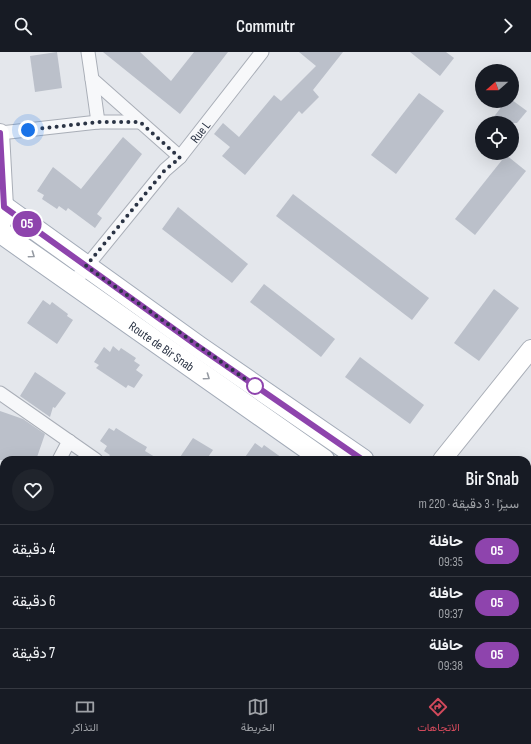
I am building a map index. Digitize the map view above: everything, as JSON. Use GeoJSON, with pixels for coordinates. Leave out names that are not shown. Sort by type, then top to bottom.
{"type":"FeatureCollection","features":[{"type":"Feature","properties":{"kind":"main road"},"geometry":{"type":"LineString","coordinates":[[0,133],[2,206],[0,233]]}},
{"type":"Feature","properties":{"kind":"main road","name":"Route de Bir Snab"},"geometry":{"type":"LineString","coordinates":[[2,206],[358,456]]}},
{"type":"Feature","properties":{"kind":"main road","name":"Route de Bir Snab"},"geometry":{"type":"LineString","coordinates":[[0,233],[318,456]]}},
{"type":"Feature","properties":{"kind":"main road"},"geometry":{"type":"LineString","coordinates":[[445,456],[531,349]]}},
{"type":"Feature","properties":{"kind":"street"},"geometry":{"type":"LineString","coordinates":[[88,52],[98,122]]}},
{"type":"Feature","properties":{"kind":"street","name":"Rue L"},"geometry":{"type":"LineString","coordinates":[[74,284],[86,266],[165,170],[180,158],[262,52]]}},
{"type":"Feature","properties":{"kind":"street"},"geometry":{"type":"LineString","coordinates":[[92,79],[180,158]]}},
{"type":"Feature","properties":{"kind":"street"},"geometry":{"type":"LineString","coordinates":[[0,133],[98,122],[140,122]]}},
{"type":"Feature","properties":{"kind":"street"},"geometry":{"type":"LineString","coordinates":[[0,394],[90,456]]}},
{"type":"Feature","properties":{"kind":"street"},"geometry":{"type":"LineString","coordinates":[[61,456],[69,441]]}},
{"type":"Feature","properties":{"kind":"building"},"geometry":{"type":"Polygon","coordinates":[[[57,52],[62,88],[35,92],[30,56],[57,52]]]}},
{"type":"Feature","properties":{"kind":"building"},"geometry":{"type":"Polygon","coordinates":[[[103,52],[140,52],[171,81],[194,52],[228,52],[180,114],[103,52]]]}},
{"type":"Feature","properties":{"kind":"building"},"geometry":{"type":"Polygon","coordinates":[[[299,52],[343,52],[313,90],[319,97],[302,114],[299,111],[245,175],[222,156],[230,147],[214,134],[223,123],[239,137],[274,95],[281,101],[316,66],[299,52]]]}},
{"type":"Feature","properties":{"kind":"building"},"geometry":{"type":"Polygon","coordinates":[[[410,52],[446,52],[454,58],[440,76],[410,52]]]}},
{"type":"Feature","properties":{"kind":"building"},"geometry":{"type":"Polygon","coordinates":[[[419,93],[444,111],[396,174],[371,155],[419,93]]]}},
{"type":"Feature","properties":{"kind":"building"},"geometry":{"type":"Polygon","coordinates":[[[519,105],[527,111],[519,121],[519,116],[494,116],[501,108],[519,108],[519,105]]]}},
{"type":"Feature","properties":{"kind":"building"},"geometry":{"type":"Polygon","coordinates":[[[123,137],[142,154],[97,214],[102,218],[95,228],[68,208],[66,211],[59,206],[57,209],[42,199],[44,195],[37,191],[53,167],[81,189],[123,137]]]}},
{"type":"Feature","properties":{"kind":"building"},"geometry":{"type":"Polygon","coordinates":[[[502,160],[512,160],[526,171],[475,235],[455,219],[502,160]]]}},
{"type":"Feature","properties":{"kind":"building"},"geometry":{"type":"Polygon","coordinates":[[[293,194],[429,298],[412,320],[276,216],[293,194]]]}},
{"type":"Feature","properties":{"kind":"building"},"geometry":{"type":"Polygon","coordinates":[[[178,207],[248,264],[232,283],[162,229],[178,207]]]}},
{"type":"Feature","properties":{"kind":"building"},"geometry":{"type":"Polygon","coordinates":[[[264,284],[335,339],[321,357],[250,302],[264,284]]]}},
{"type":"Feature","properties":{"kind":"building"},"geometry":{"type":"Polygon","coordinates":[[[494,289],[519,308],[479,361],[454,343],[494,289]]]}},
{"type":"Feature","properties":{"kind":"building"},"geometry":{"type":"Polygon","coordinates":[[[43,300],[50,305],[52,302],[68,314],[67,316],[73,320],[57,344],[27,323],[43,300]]]}},
{"type":"Feature","properties":{"kind":"building"},"geometry":{"type":"Polygon","coordinates":[[[113,346],[119,351],[121,348],[136,358],[134,361],[140,365],[136,370],[143,375],[134,388],[128,385],[126,388],[96,368],[99,365],[94,362],[104,347],[110,352],[113,346]]]}},
{"type":"Feature","properties":{"kind":"building"},"geometry":{"type":"Polygon","coordinates":[[[360,357],[424,405],[410,424],[345,377],[360,357]]]}},
{"type":"Feature","properties":{"kind":"building"},"geometry":{"type":"Polygon","coordinates":[[[35,372],[66,393],[55,408],[53,407],[50,417],[20,396],[35,372]]]}},
{"type":"Feature","properties":{"kind":"building"},"geometry":{"type":"Polygon","coordinates":[[[0,411],[23,419],[45,434],[37,456],[0,456],[0,411]]]}},
{"type":"Feature","properties":{"kind":"building"},"geometry":{"type":"Polygon","coordinates":[[[109,428],[114,431],[116,428],[147,447],[145,451],[153,456],[109,456],[110,455],[104,451],[107,446],[100,441],[109,428]]]}},
{"type":"Feature","properties":{"kind":"building"},"geometry":{"type":"Polygon","coordinates":[[[193,438],[213,450],[209,456],[181,456],[193,438]]]}},
{"type":"Feature","properties":{"kind":"building"},"geometry":{"type":"Polygon","coordinates":[[[255,443],[262,448],[264,445],[279,456],[246,456],[255,443]]]}},
{"type":"Feature","properties":{"kind":"bus line","name":"05"},"geometry":{"type":"LineString","coordinates":[[0,133],[4,207],[199,347],[357,456]]}},
{"type":"Feature","properties":{"kind":"route"},"geometry":{"type":"LineString","coordinates":[[28,130],[98,122],[140,122],[180,158],[165,170],[86,266],[255,386]]}}]}
